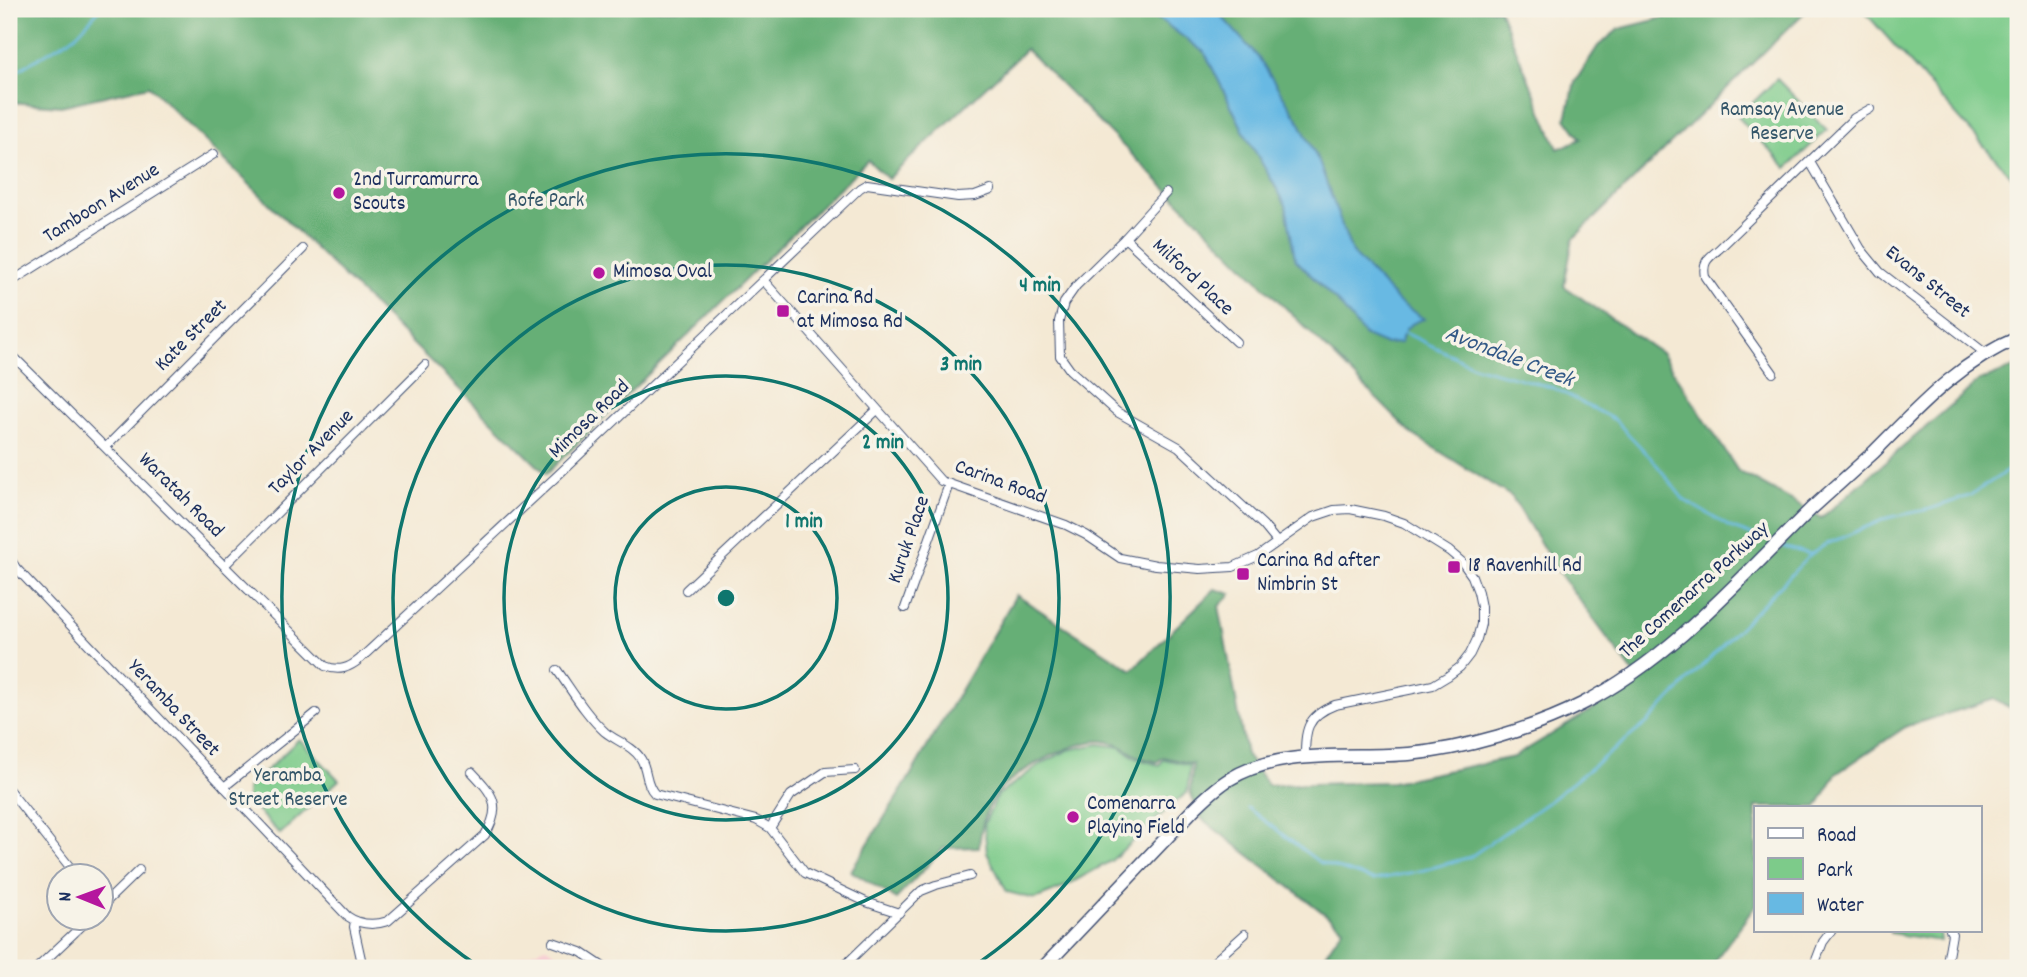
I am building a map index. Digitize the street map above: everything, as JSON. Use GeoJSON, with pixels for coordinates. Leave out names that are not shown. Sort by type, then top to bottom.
{"type":"FeatureCollection","features":[{"type":"Feature","properties":{"kind":"main road","name":"The Comenarra Parkway"},"geometry":{"type":"LineString","coordinates":[[1043,968],[1211,793],[1229,779],[1276,762],[1305,758],[1410,754],[1475,742],[1547,719],[1613,686],[1660,652],[1712,606],[1933,393],[1985,353],[2018,338]]}},
{"type":"Feature","properties":{"kind":"street"},"geometry":{"type":"LineString","coordinates":[[1773,373],[1705,277],[1703,268],[1706,260],[1854,118],[1870,109]]}},
{"type":"Feature","properties":{"kind":"street","name":"Tamboon Avenue"},"geometry":{"type":"LineString","coordinates":[[9,283],[214,154]]}},
{"type":"Feature","properties":{"kind":"street","name":"Evans Street"},"geometry":{"type":"LineString","coordinates":[[1810,162],[1861,249],[1880,272],[1985,353]]}},
{"type":"Feature","properties":{"kind":"street","name":"Mimosa Road"},"geometry":{"type":"LineString","coordinates":[[325,666],[340,670],[360,659],[860,188],[867,184],[958,197],[975,196],[991,190]]}},
{"type":"Feature","properties":{"kind":"street"},"geometry":{"type":"LineString","coordinates":[[1166,193],[1076,286],[1064,303],[1059,321],[1060,356],[1070,370],[1117,412],[1179,447],[1263,525],[1277,542],[1322,513],[1350,509],[1384,516],[1423,533],[1449,551],[1462,562],[1472,576],[1478,592],[1481,624],[1470,654],[1460,667],[1433,685],[1325,709],[1307,728],[1304,737],[1305,758]]}},
{"type":"Feature","properties":{"kind":"street","name":"Milford Place"},"geometry":{"type":"LineString","coordinates":[[1125,238],[1236,342]]}},
{"type":"Feature","properties":{"kind":"street","name":"Kate Street"},"geometry":{"type":"LineString","coordinates":[[106,447],[303,249]]}},
{"type":"Feature","properties":{"kind":"street","name":"Carina Road"},"geometry":{"type":"LineString","coordinates":[[764,281],[941,481],[1066,525],[1120,558],[1156,565],[1219,569],[1248,562],[1277,542]]}},
{"type":"Feature","properties":{"kind":"street","name":"Waratah Road"},"geometry":{"type":"LineString","coordinates":[[9,352],[325,666]]}},
{"type":"Feature","properties":{"kind":"street","name":"Taylor Avenue"},"geometry":{"type":"LineString","coordinates":[[225,565],[425,365]]}},
{"type":"Feature","properties":{"kind":"street"},"geometry":{"type":"LineString","coordinates":[[685,590],[877,410]]}},
{"type":"Feature","properties":{"kind":"street","name":"Kuruk Place"},"geometry":{"type":"LineString","coordinates":[[905,608],[948,484]]}},
{"type":"Feature","properties":{"kind":"street","name":"Yeramba Street"},"geometry":{"type":"LineString","coordinates":[[9,557],[16,568],[224,787],[347,916],[355,921]]}},
{"type":"Feature","properties":{"kind":"street"},"geometry":{"type":"LineString","coordinates":[[557,670],[604,731],[640,758],[649,788],[655,794],[756,820],[770,828],[805,873],[866,902],[899,913]]}},
{"type":"Feature","properties":{"kind":"street"},"geometry":{"type":"LineString","coordinates":[[224,787],[316,713]]}},
{"type":"Feature","properties":{"kind":"street"},"geometry":{"type":"LineString","coordinates":[[770,828],[791,795],[825,772],[855,769]]}},
{"type":"Feature","properties":{"kind":"street"},"geometry":{"type":"LineString","coordinates":[[362,968],[355,921],[368,925],[388,921],[485,835],[493,822],[494,798],[472,772]]}},
{"type":"Feature","properties":{"kind":"street"},"geometry":{"type":"LineString","coordinates":[[9,790],[66,862]]}},
{"type":"Feature","properties":{"kind":"street"},"geometry":{"type":"LineString","coordinates":[[116,892],[139,870]]}},
{"type":"Feature","properties":{"kind":"street"},"geometry":{"type":"LineString","coordinates":[[842,968],[914,897],[928,887],[970,876]]}},
{"type":"Feature","properties":{"kind":"street"},"geometry":{"type":"LineString","coordinates":[[37,968],[75,932]]}},
{"type":"Feature","properties":{"kind":"street"},"geometry":{"type":"LineString","coordinates":[[1813,968],[1823,942],[1830,932]]}},
{"type":"Feature","properties":{"kind":"street"},"geometry":{"type":"LineString","coordinates":[[1946,968],[1951,932]]}},
{"type":"Feature","properties":{"kind":"street"},"geometry":{"type":"LineString","coordinates":[[1207,968],[1245,934]]}},
{"type":"Feature","properties":{"kind":"street"},"geometry":{"type":"LineString","coordinates":[[554,942],[580,952],[604,968]]}},
{"type":"Feature","properties":{"kind":"shaded area"},"geometry":{"type":"Polygon","coordinates":[[[546,947],[581,968],[489,968],[546,947]]]}},
{"type":"Feature","properties":{"kind":"green space","name":"Rofe Park"},"geometry":{"type":"Polygon","coordinates":[[[9,9],[1499,9],[1558,149],[1581,139],[1566,118],[1575,82],[1598,46],[1619,29],[1699,9],[1808,9],[1573,239],[1564,286],[1662,354],[1738,471],[1821,518],[1979,381],[2018,366],[2018,713],[1995,699],[1907,726],[1836,774],[1818,806],[1754,806],[1754,908],[1716,959],[1713,968],[1593,968],[1534,962],[1472,968],[1316,968],[1343,928],[1202,819],[1190,793],[1193,764],[1163,757],[1157,762],[1139,757],[1117,744],[1102,741],[1076,746],[1044,759],[1002,787],[988,808],[979,847],[944,848],[896,899],[851,871],[1016,595],[1132,670],[1215,589],[1231,594],[1219,606],[1246,755],[1268,785],[1392,782],[1514,757],[1639,681],[1557,570],[1512,497],[1412,434],[1026,49],[888,179],[868,160],[546,474],[149,86],[61,106],[9,102],[9,9]]]}},
{"type":"Feature","properties":{"kind":"green space"},"geometry":{"type":"Polygon","coordinates":[[[1862,9],[2018,9],[2018,184],[1862,9]]]}},
{"type":"Feature","properties":{"kind":"green space","name":"Ramsay Avenue Reserve"},"geometry":{"type":"Polygon","coordinates":[[[1777,79],[1827,130],[1787,168],[1738,117],[1777,79]]]}},
{"type":"Feature","properties":{"kind":"green space","name":"Yeramba Street Reserve"},"geometry":{"type":"Polygon","coordinates":[[[299,739],[339,780],[280,834],[247,800],[247,789],[299,739]]]}},
{"type":"Feature","properties":{"kind":"green space","name":"Comenarra Playing Field"},"geometry":{"type":"Polygon","coordinates":[[[1099,744],[1120,747],[1136,758],[1159,765],[1164,759],[1190,765],[1187,793],[1111,861],[1060,889],[1035,899],[1007,892],[987,853],[984,824],[998,795],[1039,765],[1068,750],[1099,744]]]}},
{"type":"Feature","properties":{"kind":"green space"},"geometry":{"type":"Polygon","coordinates":[[[1939,932],[1940,941],[1890,933],[1939,932]]]}},
{"type":"Feature","properties":{"kind":"water"},"geometry":{"type":"Polygon","coordinates":[[[1110,9],[1215,9],[1259,58],[1298,119],[1319,162],[1352,253],[1399,302],[1424,319],[1408,327],[1403,333],[1401,343],[1384,344],[1365,336],[1340,305],[1295,259],[1286,205],[1245,134],[1205,53],[1159,19],[1110,9]]]}},
{"type":"Feature","properties":{"kind":"waterway"},"geometry":{"type":"LineString","coordinates":[[12,74],[75,36],[100,9]]}},
{"type":"Feature","properties":{"kind":"waterway","name":"Avondale Creek"},"geometry":{"type":"LineString","coordinates":[[1401,331],[1474,366],[1554,388],[1615,420],[1653,460],[1684,500],[1730,527],[1752,535]]}},
{"type":"Feature","properties":{"kind":"waterway","name":"Avondale Creek"},"geometry":{"type":"LineString","coordinates":[[1782,547],[1811,554],[1827,544],[1887,518],[1930,509],[1969,496],[2018,464]]}},
{"type":"Feature","properties":{"kind":"waterway"},"geometry":{"type":"LineString","coordinates":[[1248,808],[1319,862],[1374,880],[1470,857],[1548,802],[1647,723],[1811,554]]}},
{"type":"Feature","properties":{"kind":"place","name":"2nd Turramurra Scouts"},"geometry":{"type":"Point","coordinates":[339,193]}},
{"type":"Feature","properties":{"kind":"place","name":"Mimosa Oval"},"geometry":{"type":"Point","coordinates":[599,273]}},
{"type":"Feature","properties":{"kind":"place","name":"Carina Rd at Mimosa Rd"},"geometry":{"type":"Point","coordinates":[783,311]}},
{"type":"Feature","properties":{"kind":"place","name":"18 Ravenhill Rd"},"geometry":{"type":"Point","coordinates":[1454,567]}},
{"type":"Feature","properties":{"kind":"place","name":"Carina Rd after Nimbrin St"},"geometry":{"type":"Point","coordinates":[1243,574]}},
{"type":"Feature","properties":{"kind":"place","name":"Comenarra Playing Field"},"geometry":{"type":"Point","coordinates":[1073,817]}}]}
